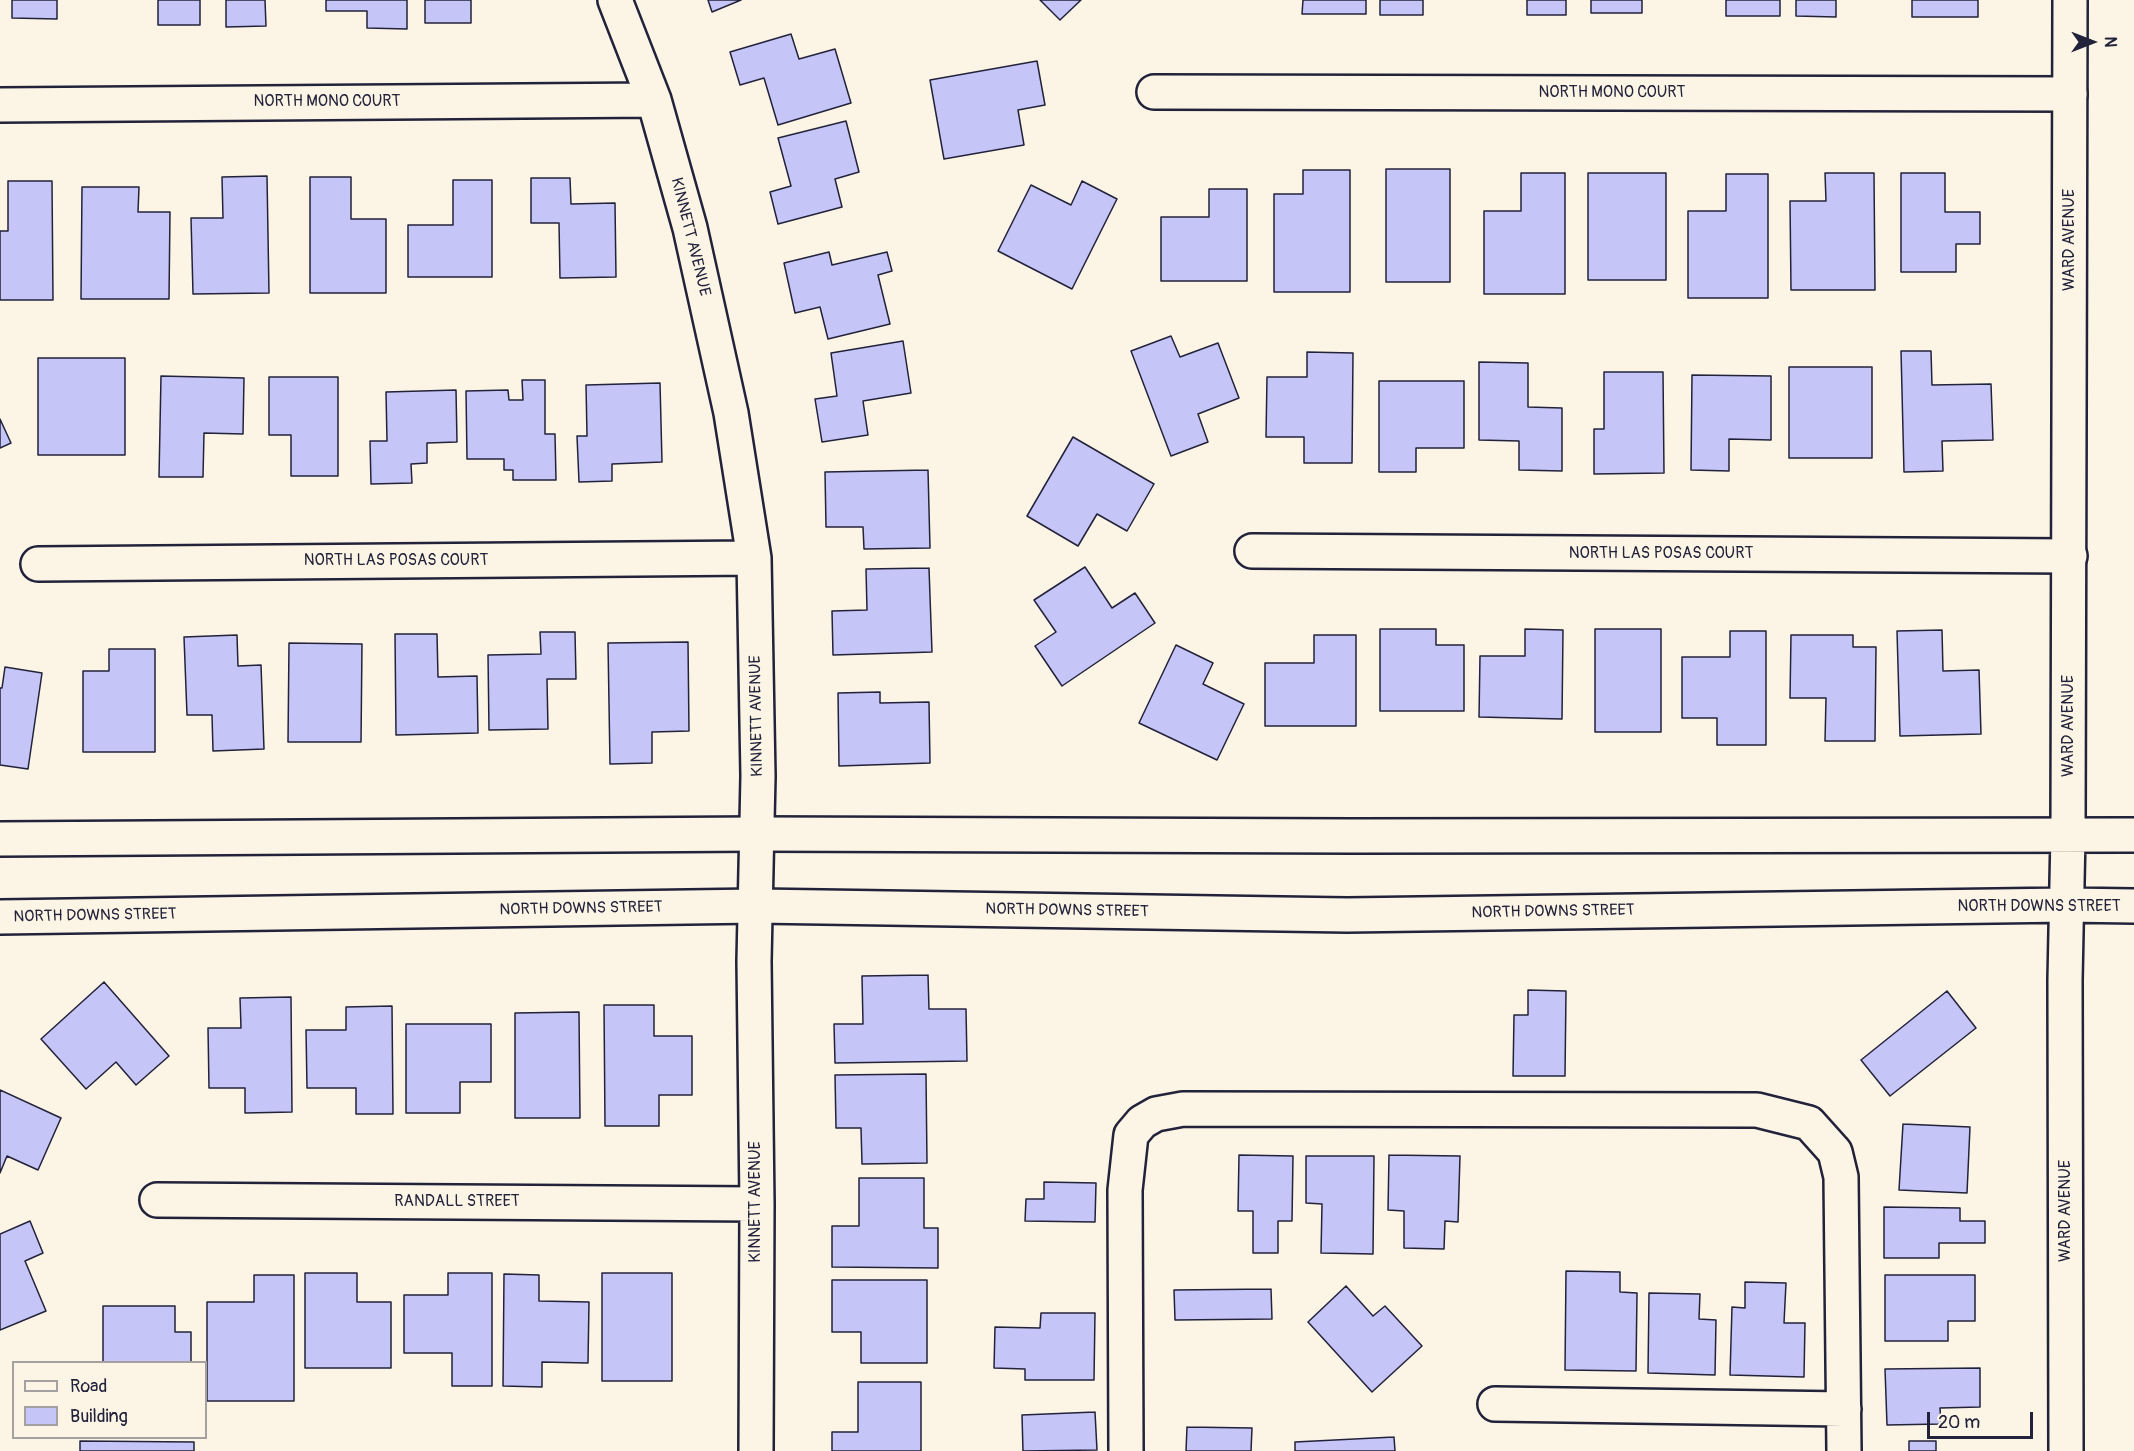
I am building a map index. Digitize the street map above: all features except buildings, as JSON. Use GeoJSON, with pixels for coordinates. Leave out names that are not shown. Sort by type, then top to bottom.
{"type":"FeatureCollection","features":[{"type":"Feature","properties":{"kind":"street","name":"KINNETT AVENUE"},"geometry":{"type":"LineString","coordinates":[[615,0],[654,99],[690,228],[731,413],[754,558],[758,834],[754,961],[757,1204],[756,1451]]}},
{"type":"Feature","properties":{"kind":"street","name":"WARD AVENUE"},"geometry":{"type":"LineString","coordinates":[[2066,1451],[2065,980],[2070,556],[2070,0]]}},
{"type":"Feature","properties":{"kind":"street","name":"NORTH MONO COURT"},"geometry":{"type":"LineString","coordinates":[[1154,92],[2070,94]]}},
{"type":"Feature","properties":{"kind":"street","name":"NORTH MONO COURT"},"geometry":{"type":"LineString","coordinates":[[0,105],[654,99]]}},
{"type":"Feature","properties":{"kind":"street","name":"NORTH LAS POSAS COURT"},"geometry":{"type":"LineString","coordinates":[[1252,551],[2070,556]]}},
{"type":"Feature","properties":{"kind":"street","name":"NORTH LAS POSAS COURT"},"geometry":{"type":"LineString","coordinates":[[38,564],[754,558]]}},
{"type":"Feature","properties":{"kind":"street"},"geometry":{"type":"LineString","coordinates":[[0,839],[758,834],[1353,837],[2134,835]]}},
{"type":"Feature","properties":{"kind":"street","name":"NORTH DOWNS STREET"},"geometry":{"type":"LineString","coordinates":[[0,917],[757,906],[1347,915],[2134,906]]}},
{"type":"Feature","properties":{"kind":"street"},"geometry":{"type":"LineString","coordinates":[[1126,1451],[1125,1190],[1131,1135],[1142,1122],[1156,1114],[1183,1109],[1756,1110],[1809,1123],[1835,1152],[1841,1177],[1844,1451]]}},
{"type":"Feature","properties":{"kind":"street","name":"RANDALL STREET"},"geometry":{"type":"LineString","coordinates":[[157,1200],[757,1204]]}},
{"type":"Feature","properties":{"kind":"street"},"geometry":{"type":"LineString","coordinates":[[1495,1404],[1844,1409]]}}]}
